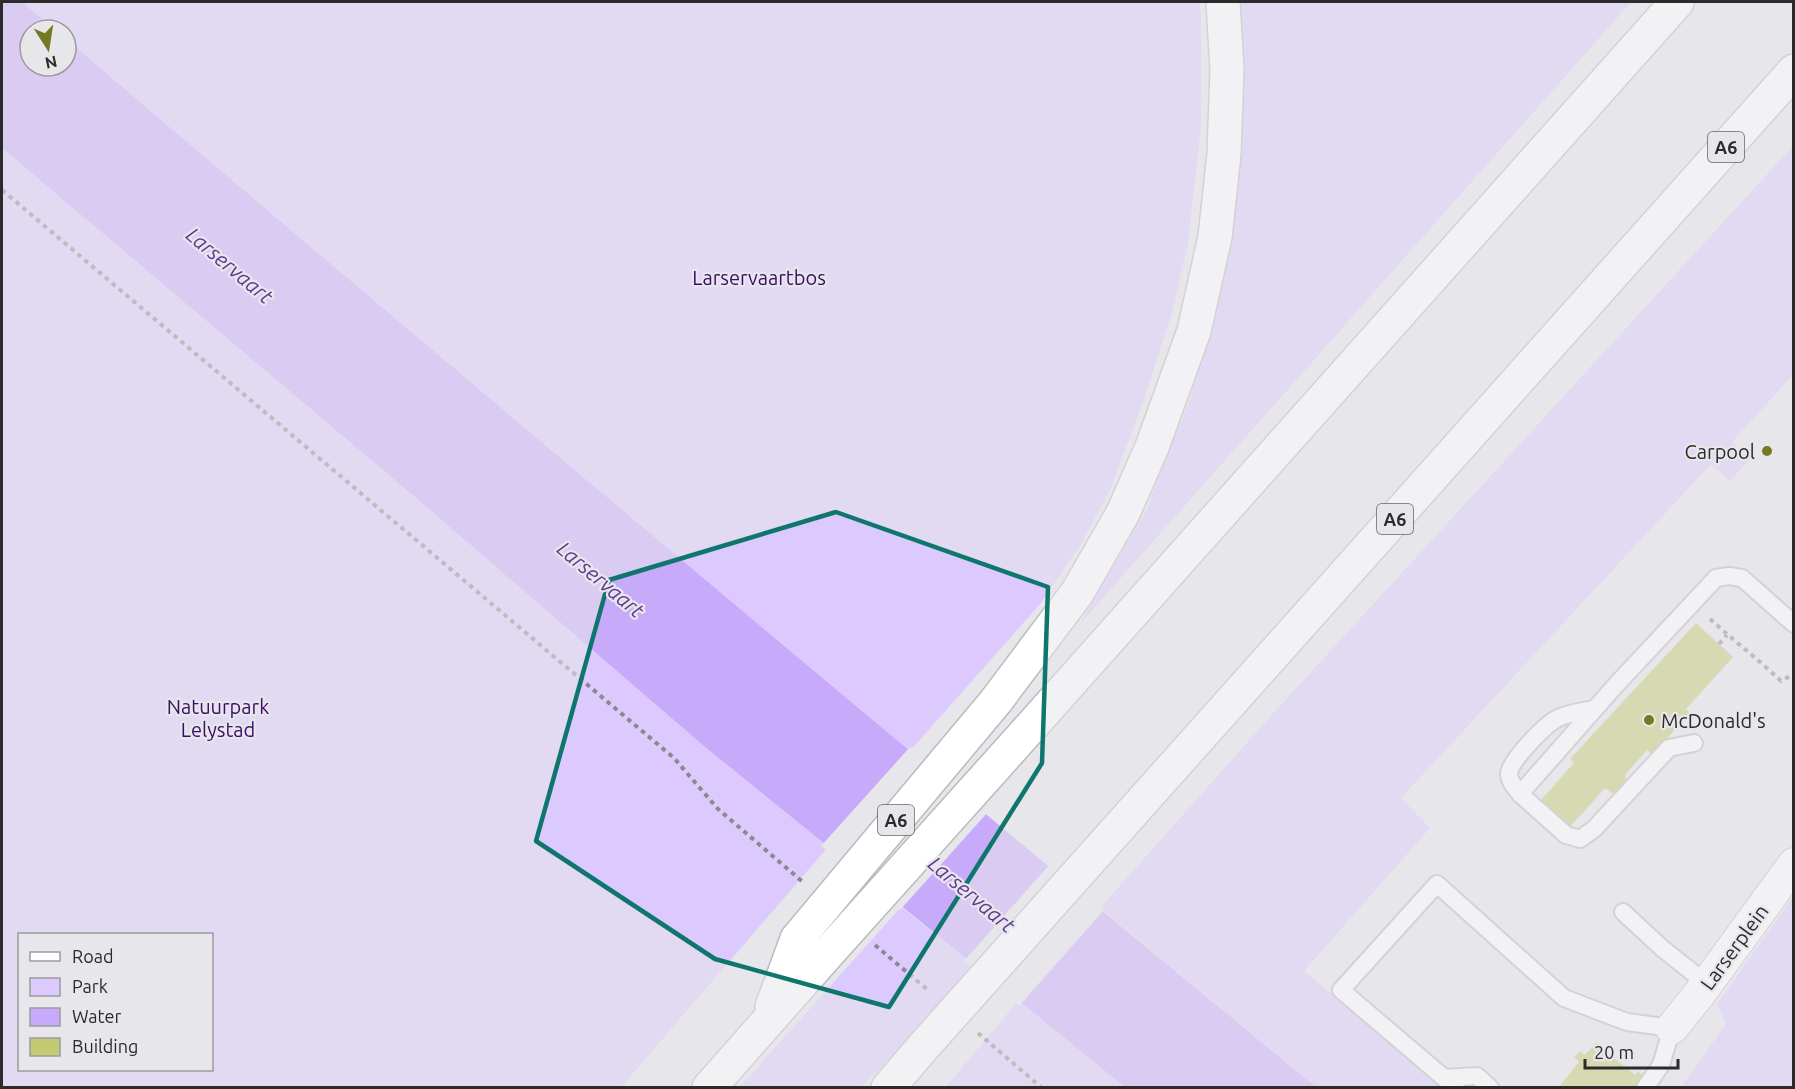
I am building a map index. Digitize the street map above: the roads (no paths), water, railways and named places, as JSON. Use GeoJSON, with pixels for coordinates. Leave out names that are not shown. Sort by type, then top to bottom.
{"type":"FeatureCollection","features":[{"type":"Feature","properties":{"kind":"highway","name":"A6"},"geometry":{"type":"LineString","coordinates":[[766,1024],[797,939],[996,701],[1077,593],[1123,513],[1152,447],[1194,331],[1215,237],[1224,154],[1227,70],[1223,2]]}},
{"type":"Feature","properties":{"kind":"highway","name":"A6"},"geometry":{"type":"LineString","coordinates":[[710,1088],[1677,2]]}},
{"type":"Feature","properties":{"kind":"highway","name":"A6"},"geometry":{"type":"LineString","coordinates":[[888,1088],[1794,71]]}},
{"type":"Feature","properties":{"kind":"street","name":"Larserplein"},"geometry":{"type":"LineString","coordinates":[[1672,1028],[1707,984],[1794,864]]}},
{"type":"Feature","properties":{"kind":"lane"},"geometry":{"type":"LineString","coordinates":[[1520,794],[1716,578],[1729,576],[1742,578],[1794,624]]}},
{"type":"Feature","properties":{"kind":"lane"},"geometry":{"type":"LineString","coordinates":[[1595,709],[1557,719],[1526,747],[1509,773],[1512,784],[1520,794],[1566,835],[1580,839],[1594,830],[1669,748],[1694,743]]}},
{"type":"Feature","properties":{"kind":"lane"},"geometry":{"type":"LineString","coordinates":[[1490,1088],[1477,1076],[1450,1083],[1341,990],[1437,884],[1564,998],[1627,1022],[1672,1028],[1661,1065],[1645,1088]]}},
{"type":"Feature","properties":{"kind":"lane"},"geometry":{"type":"LineString","coordinates":[[1623,912],[1663,949],[1707,984]]}},
{"type":"Feature","properties":{"kind":"water","name":"Larservaart"},"geometry":{"type":"Polygon","coordinates":[[[2,2],[22,2],[41,18],[18,18],[18,78],[78,78],[78,49],[689,566],[1316,1087],[1125,1087],[705,747],[409,492],[2,148],[2,2]]]}},
{"type":"Feature","properties":{"kind":"place","name":"Carpool"},"geometry":{"type":"Point","coordinates":[1767,451]}},
{"type":"Feature","properties":{"kind":"place","name":"McDonald's"},"geometry":{"type":"Point","coordinates":[1649,720]}},
{"type":"Feature","properties":{"kind":"park label","name":"Larservaartbos"},"geometry":{"type":"Point","coordinates":[759,277]}},
{"type":"Feature","properties":{"kind":"park label","name":"Natuurpark Lelystad"},"geometry":{"type":"Point","coordinates":[218,718]}}]}
